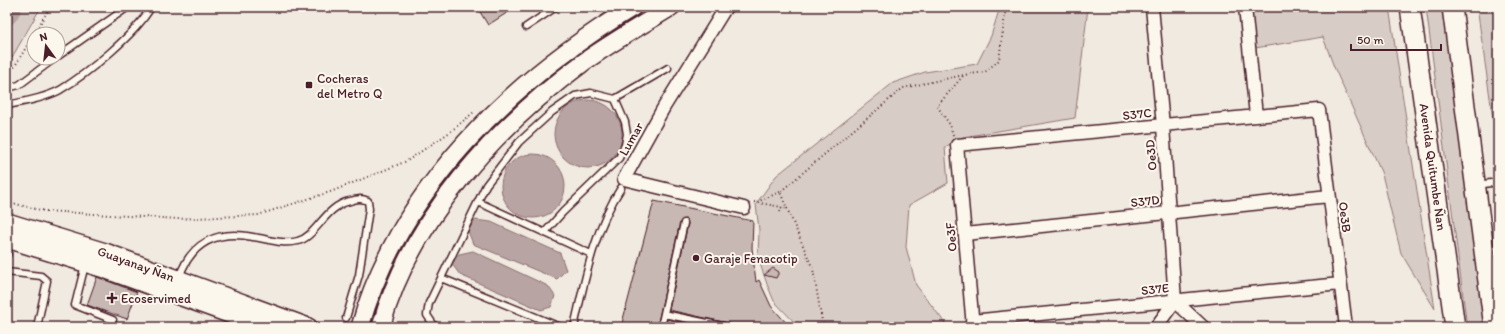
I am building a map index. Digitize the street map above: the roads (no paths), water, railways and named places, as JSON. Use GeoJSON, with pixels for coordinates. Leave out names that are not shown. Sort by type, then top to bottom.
{"type":"FeatureCollection","features":[{"type":"Feature","properties":{"kind":"main road"},"geometry":{"type":"LineString","coordinates":[[360,327],[368,300],[385,259],[406,222],[428,190],[468,139],[526,83],[573,46],[633,7]]}},
{"type":"Feature","properties":{"kind":"main road"},"geometry":{"type":"LineString","coordinates":[[381,327],[402,268],[423,232],[482,152],[539,98],[584,62],[671,7]]}},
{"type":"Feature","properties":{"kind":"main road","name":"Avenida Quitumbe Ñan"},"geometry":{"type":"LineString","coordinates":[[1410,7],[1455,327]]}},
{"type":"Feature","properties":{"kind":"main road"},"geometry":{"type":"LineString","coordinates":[[1452,7],[1494,327]]}},
{"type":"Feature","properties":{"kind":"main road","name":"Guayanay Ñan"},"geometry":{"type":"LineString","coordinates":[[7,222],[105,252],[308,327]]}},
{"type":"Feature","properties":{"kind":"main road","name":"Guayanay Ñan"},"geometry":{"type":"LineString","coordinates":[[8,245],[85,263],[265,327]]}},
{"type":"Feature","properties":{"kind":"street","name":"Lumar"},"geometry":{"type":"LineString","coordinates":[[622,183],[664,107],[726,7]]}},
{"type":"Feature","properties":{"kind":"street","name":"Oe3D"},"geometry":{"type":"LineString","coordinates":[[1152,7],[1170,213],[1175,301]]}},
{"type":"Feature","properties":{"kind":"street"},"geometry":{"type":"LineString","coordinates":[[1244,7],[1256,116]]}},
{"type":"Feature","properties":{"kind":"street","name":"S37C"},"geometry":{"type":"LineString","coordinates":[[957,146],[1319,110]]}},
{"type":"Feature","properties":{"kind":"street","name":"Oe3B"},"geometry":{"type":"LineString","coordinates":[[1319,110],[1346,327]]}},
{"type":"Feature","properties":{"kind":"street","name":"Oe3F"},"geometry":{"type":"LineString","coordinates":[[957,146],[972,324]]}},
{"type":"Feature","properties":{"kind":"street"},"geometry":{"type":"LineString","coordinates":[[622,183],[744,208]]}},
{"type":"Feature","properties":{"kind":"street","name":"S37D"},"geometry":{"type":"LineString","coordinates":[[965,234],[1329,196]]}},
{"type":"Feature","properties":{"kind":"street","name":"S37E"},"geometry":{"type":"LineString","coordinates":[[972,324],[1340,284]]}},
{"type":"Feature","properties":{"kind":"street"},"geometry":{"type":"LineString","coordinates":[[1156,327],[1175,301],[1203,327]]}},
{"type":"Feature","properties":{"kind":"lane"},"geometry":{"type":"LineString","coordinates":[[66,50],[128,7]]}},
{"type":"Feature","properties":{"kind":"lane"},"geometry":{"type":"LineString","coordinates":[[7,105],[25,102],[59,90],[118,45],[136,27],[151,7]]}},
{"type":"Feature","properties":{"kind":"lane"},"geometry":{"type":"LineString","coordinates":[[526,27],[556,7]]}},
{"type":"Feature","properties":{"kind":"lane"},"geometry":{"type":"LineString","coordinates":[[7,88],[19,85],[44,66]]}},
{"type":"Feature","properties":{"kind":"lane"},"geometry":{"type":"LineString","coordinates":[[435,327],[427,316],[430,303],[486,185],[519,142],[552,112],[575,96],[591,93],[615,98],[668,68]]}},
{"type":"Feature","properties":{"kind":"lane"},"geometry":{"type":"LineString","coordinates":[[545,232],[563,212],[619,158],[625,145],[627,134],[625,122],[615,98]]}},
{"type":"Feature","properties":{"kind":"lane"},"geometry":{"type":"LineString","coordinates":[[1475,185],[1498,182]]}},
{"type":"Feature","properties":{"kind":"lane"},"geometry":{"type":"LineString","coordinates":[[574,327],[591,254],[612,201],[622,183]]}},
{"type":"Feature","properties":{"kind":"lane"},"geometry":{"type":"LineString","coordinates":[[178,279],[182,267],[194,250],[201,244],[228,235],[252,237],[276,242],[299,241],[310,233],[331,210],[346,202],[362,198],[368,200],[370,208],[359,275],[346,318]]}},
{"type":"Feature","properties":{"kind":"lane"},"geometry":{"type":"LineString","coordinates":[[478,202],[591,254]]}},
{"type":"Feature","properties":{"kind":"lane"},"geometry":{"type":"LineString","coordinates":[[661,327],[684,223]]}},
{"type":"Feature","properties":{"kind":"lane"},"geometry":{"type":"LineString","coordinates":[[85,263],[75,305],[113,320]]}},
{"type":"Feature","properties":{"kind":"lane"},"geometry":{"type":"LineString","coordinates":[[7,272],[41,276],[47,281],[37,327]]}},
{"type":"Feature","properties":{"kind":"lane"},"geometry":{"type":"LineString","coordinates":[[442,278],[560,327]]}},
{"type":"Feature","properties":{"kind":"lane"},"geometry":{"type":"LineString","coordinates":[[664,314],[726,327]]}},
{"type":"Feature","properties":{"kind":"waterway"},"geometry":{"type":"LineString","coordinates":[[7,14],[11,7]]}},
{"type":"Feature","properties":{"kind":"place","name":"Cocheras del Metro Q"},"geometry":{"type":"Point","coordinates":[309,85]}},
{"type":"Feature","properties":{"kind":"place","name":"Garaje Fenacotip"},"geometry":{"type":"Point","coordinates":[696,258]}},
{"type":"Feature","properties":{"kind":"place","name":"Ecoservimed"},"geometry":{"type":"Point","coordinates":[112,298]}}]}
